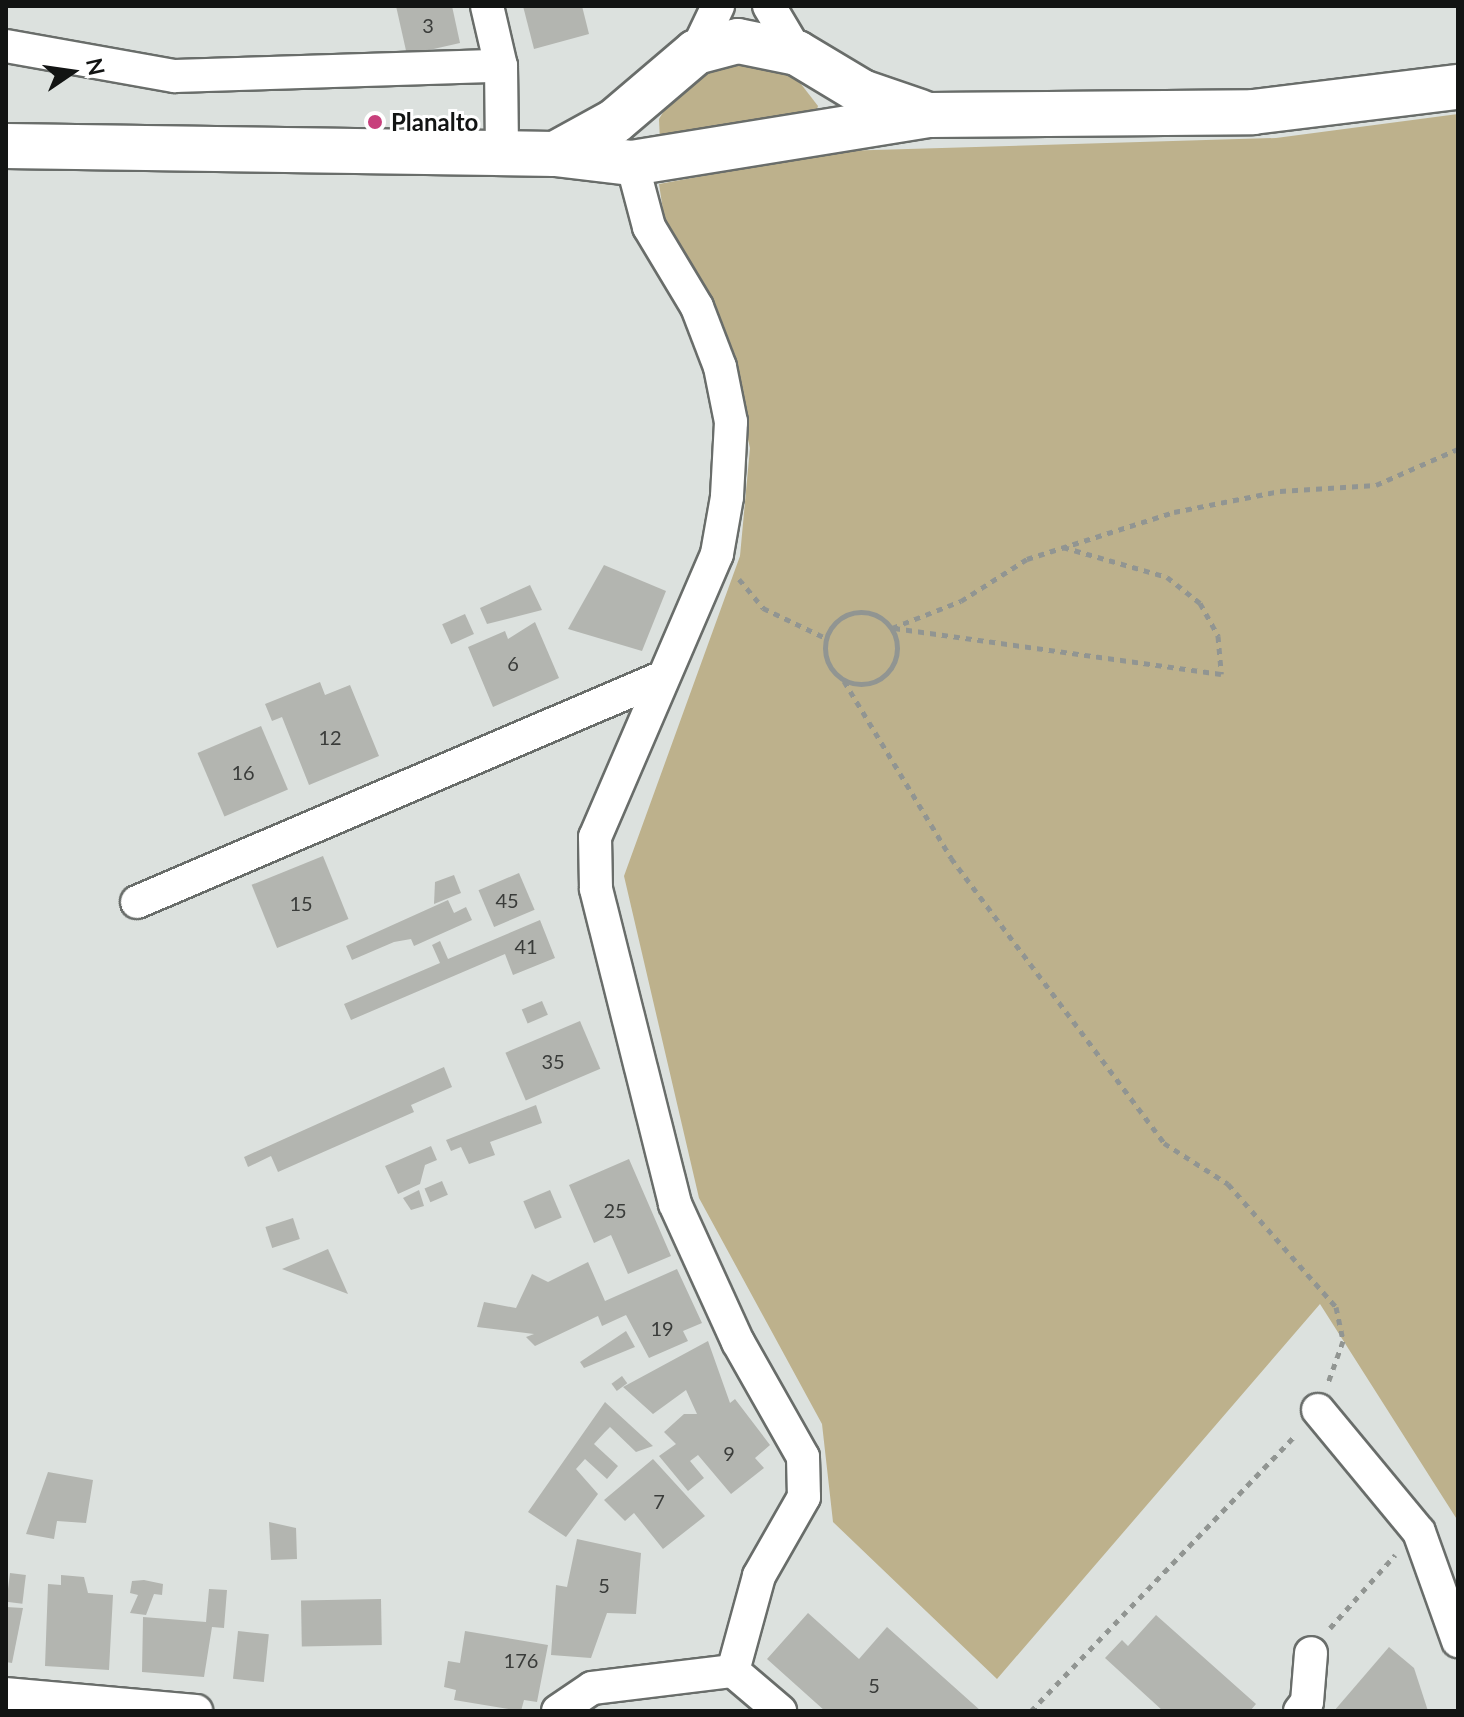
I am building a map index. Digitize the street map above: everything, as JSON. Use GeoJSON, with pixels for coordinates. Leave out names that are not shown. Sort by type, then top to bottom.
{"type":"FeatureCollection","features":[{"type":"Feature","properties":{"kind":"street"},"geometry":{"type":"LineString","coordinates":[[487,6],[501,66],[502,154]]}},
{"type":"Feature","properties":{"kind":"street"},"geometry":{"type":"LineString","coordinates":[[555,154],[615,121],[645,92],[696,52],[718,6]]}},
{"type":"Feature","properties":{"kind":"street"},"geometry":{"type":"LineString","coordinates":[[769,6],[813,64],[835,110],[827,129]]}},
{"type":"Feature","properties":{"kind":"street"},"geometry":{"type":"LineString","coordinates":[[696,52],[760,40],[930,115]]}},
{"type":"Feature","properties":{"kind":"street"},"geometry":{"type":"LineString","coordinates":[[6,46],[175,76],[501,66]]}},
{"type":"Feature","properties":{"kind":"street"},"geometry":{"type":"LineString","coordinates":[[6,146],[555,154],[632,163],[827,129],[930,115],[1238,112],[1458,87]]}},
{"type":"Feature","properties":{"kind":"street"},"geometry":{"type":"LineString","coordinates":[[645,92],[632,163],[649,227],[697,307],[720,367],[731,422],[717,554],[595,837],[596,889],[675,1204],[738,1342],[803,1457],[804,1497],[759,1576],[733,1671]]}},
{"type":"Feature","properties":{"kind":"street"},"geometry":{"type":"LineString","coordinates":[[137,902],[661,678]]}},
{"type":"Feature","properties":{"kind":"street"},"geometry":{"type":"LineString","coordinates":[[1318,1410],[1419,1532],[1458,1641]]}},
{"type":"Feature","properties":{"kind":"street"},"geometry":{"type":"LineString","coordinates":[[1300,1711],[1311,1653]]}},
{"type":"Feature","properties":{"kind":"street"},"geometry":{"type":"LineString","coordinates":[[558,1711],[592,1688],[733,1671],[780,1711]]}},
{"type":"Feature","properties":{"kind":"street"},"geometry":{"type":"LineString","coordinates":[[6,1694],[196,1711]]}},
{"type":"Feature","properties":{"kind":"path"},"geometry":{"type":"LineString","coordinates":[[892,628],[1063,547],[1204,506],[1280,491],[1376,485],[1458,449]]}},
{"type":"Feature","properties":{"kind":"path"},"geometry":{"type":"LineString","coordinates":[[1031,1711],[1318,1410],[1343,1341],[1336,1307],[1228,1184],[1164,1143],[951,858],[844,681],[827,662],[826,638],[837,621],[856,612],[876,615],[892,628],[1221,674],[1218,636],[1200,603],[1167,577],[1063,547]]}},
{"type":"Feature","properties":{"kind":"path"},"geometry":{"type":"LineString","coordinates":[[717,554],[763,608],[826,638]]}},
{"type":"Feature","properties":{"kind":"path"},"geometry":{"type":"LineString","coordinates":[[844,681],[867,685],[888,673],[898,652],[892,628]]}},
{"type":"Feature","properties":{"kind":"path"},"geometry":{"type":"LineString","coordinates":[[1341,1614],[1386,1565]]}},
{"type":"Feature","properties":{"kind":"shaded area"},"geometry":{"type":"Polygon","coordinates":[[[736,54],[794,75],[818,106],[815,115],[660,142],[659,119],[685,76],[736,54]]]}},
{"type":"Feature","properties":{"kind":"shaded area"},"geometry":{"type":"Polygon","coordinates":[[[1458,114],[1458,1521],[1320,1304],[997,1679],[833,1522],[822,1424],[699,1198],[624,876],[740,556],[750,448],[716,306],[665,223],[659,184],[840,151],[1276,138],[1458,114]]]}},
{"type":"Feature","properties":{"kind":"building"},"geometry":{"type":"Polygon","coordinates":[[[396,6],[452,6],[460,43],[407,55],[396,6]]]}},
{"type":"Feature","properties":{"kind":"building"},"geometry":{"type":"Polygon","coordinates":[[[523,6],[582,6],[589,34],[534,49],[523,6]]]}},
{"type":"Feature","properties":{"kind":"building"},"geometry":{"type":"Polygon","coordinates":[[[604,565],[666,591],[642,651],[568,629],[604,565]]]}},
{"type":"Feature","properties":{"kind":"building"},"geometry":{"type":"Polygon","coordinates":[[[530,585],[542,610],[487,624],[480,608],[530,585]]]}},
{"type":"Feature","properties":{"kind":"building"},"geometry":{"type":"Polygon","coordinates":[[[465,614],[474,634],[451,644],[442,624],[465,614]]]}},
{"type":"Feature","properties":{"kind":"building"},"geometry":{"type":"Polygon","coordinates":[[[535,622],[559,678],[493,707],[468,647],[505,631],[508,639],[535,622]]]}},
{"type":"Feature","properties":{"kind":"building"},"geometry":{"type":"Polygon","coordinates":[[[320,682],[325,695],[350,685],[379,756],[309,785],[282,717],[272,721],[265,704],[320,682]]]}},
{"type":"Feature","properties":{"kind":"building"},"geometry":{"type":"Polygon","coordinates":[[[261,726],[288,790],[224,816],[197,753],[261,726]]]}},
{"type":"Feature","properties":{"kind":"building"},"geometry":{"type":"Polygon","coordinates":[[[323,856],[348,919],[277,948],[252,885],[323,856]]]}},
{"type":"Feature","properties":{"kind":"building"},"geometry":{"type":"Polygon","coordinates":[[[519,873],[535,910],[494,927],[478,890],[519,873]]]}},
{"type":"Feature","properties":{"kind":"building"},"geometry":{"type":"Polygon","coordinates":[[[454,875],[461,893],[434,904],[435,882],[454,875]]]}},
{"type":"Feature","properties":{"kind":"building"},"geometry":{"type":"Polygon","coordinates":[[[448,900],[454,913],[466,907],[472,920],[414,946],[411,939],[394,942],[352,960],[346,946],[448,900]]]}},
{"type":"Feature","properties":{"kind":"building"},"geometry":{"type":"Polygon","coordinates":[[[540,920],[555,958],[513,975],[505,954],[351,1020],[344,1004],[440,963],[432,945],[440,941],[448,959],[540,920]]]}},
{"type":"Feature","properties":{"kind":"building"},"geometry":{"type":"Polygon","coordinates":[[[542,1001],[548,1015],[528,1023],[522,1010],[542,1001]]]}},
{"type":"Feature","properties":{"kind":"building"},"geometry":{"type":"Polygon","coordinates":[[[580,1021],[600,1069],[526,1101],[505,1053],[580,1021]]]}},
{"type":"Feature","properties":{"kind":"building"},"geometry":{"type":"Polygon","coordinates":[[[444,1067],[452,1087],[411,1105],[414,1112],[278,1172],[271,1156],[248,1167],[244,1157],[444,1067]]]}},
{"type":"Feature","properties":{"kind":"building"},"geometry":{"type":"Polygon","coordinates":[[[536,1105],[542,1123],[490,1142],[495,1155],[469,1164],[461,1147],[451,1151],[446,1140],[536,1105]]]}},
{"type":"Feature","properties":{"kind":"building"},"geometry":{"type":"Polygon","coordinates":[[[431,1146],[437,1160],[425,1165],[420,1184],[398,1194],[385,1166],[431,1146]]]}},
{"type":"Feature","properties":{"kind":"building"},"geometry":{"type":"Polygon","coordinates":[[[629,1159],[671,1256],[628,1274],[611,1235],[594,1243],[569,1185],[629,1159]]]}},
{"type":"Feature","properties":{"kind":"building"},"geometry":{"type":"Polygon","coordinates":[[[442,1181],[448,1195],[430,1202],[425,1188],[442,1181]]]}},
{"type":"Feature","properties":{"kind":"building"},"geometry":{"type":"Polygon","coordinates":[[[419,1190],[424,1206],[411,1210],[403,1198],[419,1190]]]}},
{"type":"Feature","properties":{"kind":"building"},"geometry":{"type":"Polygon","coordinates":[[[550,1190],[562,1218],[535,1229],[523,1201],[550,1190]]]}},
{"type":"Feature","properties":{"kind":"building"},"geometry":{"type":"Polygon","coordinates":[[[293,1218],[300,1239],[272,1248],[265,1227],[293,1218]]]}},
{"type":"Feature","properties":{"kind":"building"},"geometry":{"type":"Polygon","coordinates":[[[328,1249],[348,1294],[282,1269],[328,1249]]]}},
{"type":"Feature","properties":{"kind":"building"},"geometry":{"type":"Polygon","coordinates":[[[588,1262],[605,1301],[677,1269],[702,1323],[683,1331],[688,1341],[649,1358],[626,1315],[602,1326],[598,1316],[535,1346],[526,1337],[534,1334],[477,1327],[484,1302],[516,1308],[532,1274],[548,1282],[588,1262]]]}},
{"type":"Feature","properties":{"kind":"building"},"geometry":{"type":"Polygon","coordinates":[[[626,1331],[635,1347],[584,1368],[580,1362],[626,1331]]]}},
{"type":"Feature","properties":{"kind":"building"},"geometry":{"type":"Polygon","coordinates":[[[708,1341],[730,1403],[735,1399],[770,1445],[755,1458],[764,1468],[731,1494],[698,1455],[690,1461],[704,1478],[688,1491],[659,1456],[676,1444],[664,1432],[684,1414],[697,1414],[686,1390],[653,1414],[623,1387],[708,1341]]]}},
{"type":"Feature","properties":{"kind":"building"},"geometry":{"type":"Polygon","coordinates":[[[622,1376],[627,1383],[617,1391],[611,1384],[622,1376]]]}},
{"type":"Feature","properties":{"kind":"building"},"geometry":{"type":"Polygon","coordinates":[[[605,1402],[653,1446],[636,1452],[610,1427],[605,1432],[594,1444],[618,1466],[607,1479],[585,1459],[576,1469],[598,1494],[566,1537],[528,1512],[605,1402]]]}},
{"type":"Feature","properties":{"kind":"building"},"geometry":{"type":"Polygon","coordinates":[[[653,1459],[705,1516],[663,1549],[634,1513],[625,1521],[604,1500],[653,1459]]]}},
{"type":"Feature","properties":{"kind":"building"},"geometry":{"type":"Polygon","coordinates":[[[48,1472],[93,1480],[86,1523],[57,1521],[54,1539],[26,1534],[48,1472]]]}},
{"type":"Feature","properties":{"kind":"building"},"geometry":{"type":"Polygon","coordinates":[[[269,1522],[296,1528],[297,1559],[271,1560],[269,1522]]]}},
{"type":"Feature","properties":{"kind":"building"},"geometry":{"type":"Polygon","coordinates":[[[577,1539],[641,1553],[636,1614],[607,1613],[591,1658],[551,1655],[556,1585],[567,1587],[577,1539]]]}},
{"type":"Feature","properties":{"kind":"building"},"geometry":{"type":"Polygon","coordinates":[[[10,1573],[26,1575],[22,1604],[6,1602],[10,1573]]]}},
{"type":"Feature","properties":{"kind":"building"},"geometry":{"type":"Polygon","coordinates":[[[61,1575],[84,1577],[88,1593],[113,1595],[109,1670],[45,1666],[48,1584],[61,1585],[61,1575]]]}},
{"type":"Feature","properties":{"kind":"building"},"geometry":{"type":"Polygon","coordinates":[[[132,1581],[163,1584],[162,1595],[154,1594],[146,1615],[130,1613],[138,1595],[130,1593],[132,1581]]]}},
{"type":"Feature","properties":{"kind":"building"},"geometry":{"type":"Polygon","coordinates":[[[209,1589],[227,1590],[224,1628],[212,1627],[204,1677],[142,1672],[143,1617],[206,1622],[209,1589]]]}},
{"type":"Feature","properties":{"kind":"building"},"geometry":{"type":"Polygon","coordinates":[[[381,1599],[382,1645],[302,1646],[301,1600],[381,1599]]]}},
{"type":"Feature","properties":{"kind":"building"},"geometry":{"type":"Polygon","coordinates":[[[6,1607],[23,1608],[12,1663],[6,1662],[6,1607]]]}},
{"type":"Feature","properties":{"kind":"building"},"geometry":{"type":"Polygon","coordinates":[[[808,1613],[859,1659],[887,1627],[981,1711],[825,1711],[767,1659],[808,1613]]]}},
{"type":"Feature","properties":{"kind":"building"},"geometry":{"type":"Polygon","coordinates":[[[1156,1615],[1256,1704],[1250,1711],[1163,1711],[1105,1658],[1122,1640],[1128,1646],[1156,1615]]]}},
{"type":"Feature","properties":{"kind":"building"},"geometry":{"type":"Polygon","coordinates":[[[238,1631],[269,1634],[264,1682],[233,1679],[238,1631]]]}},
{"type":"Feature","properties":{"kind":"building"},"geometry":{"type":"Polygon","coordinates":[[[465,1631],[548,1645],[537,1702],[524,1700],[521,1711],[454,1700],[456,1690],[444,1687],[448,1661],[460,1663],[465,1631]]]}},
{"type":"Feature","properties":{"kind":"building"},"geometry":{"type":"Polygon","coordinates":[[[1389,1647],[1414,1668],[1428,1711],[1334,1711],[1389,1647]]]}},
{"type":"Feature","properties":{"kind":"place","name":"Planalto"},"geometry":{"type":"Point","coordinates":[375,122]}}]}
